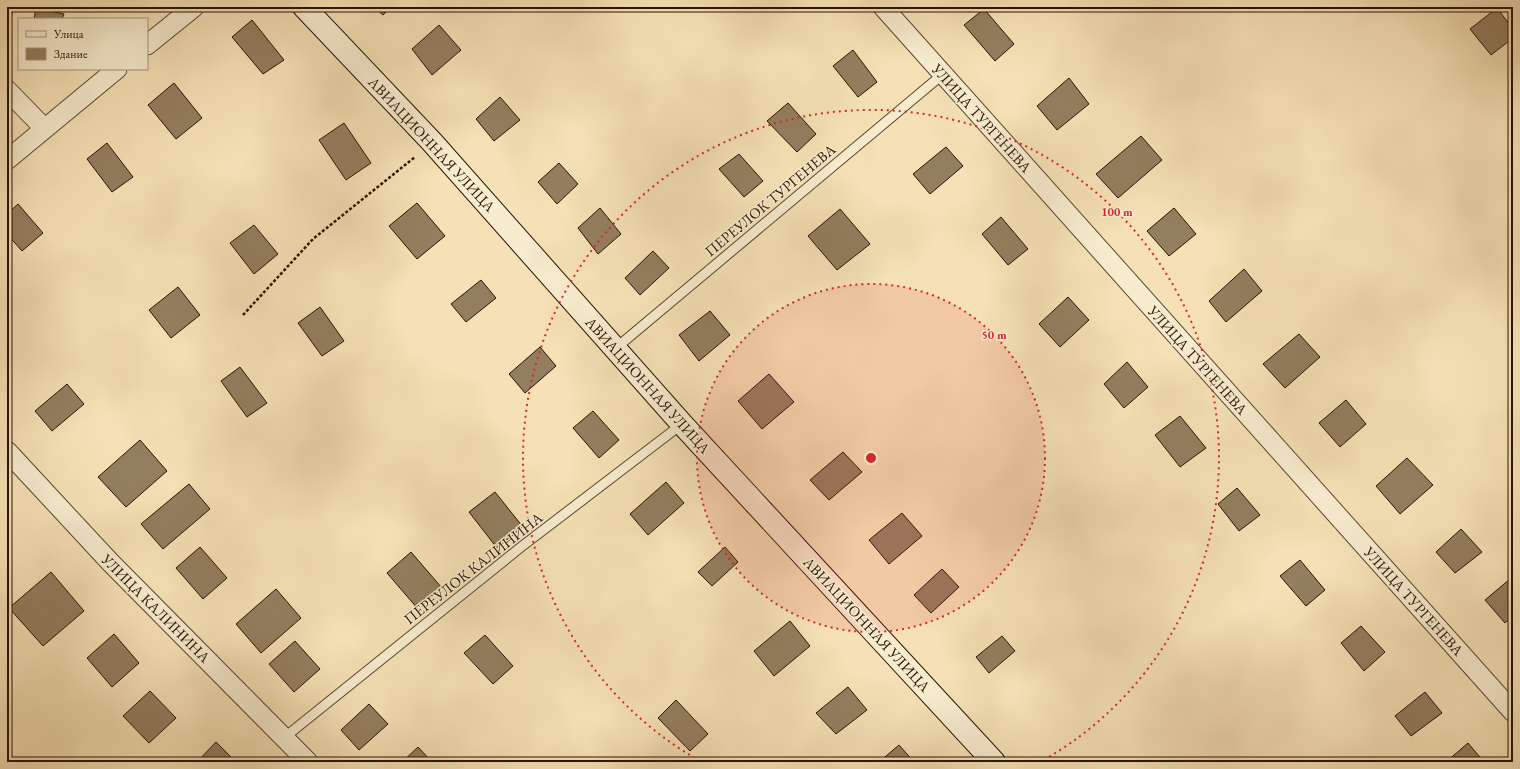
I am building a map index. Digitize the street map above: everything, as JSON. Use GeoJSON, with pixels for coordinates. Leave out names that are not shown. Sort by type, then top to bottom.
{"type":"FeatureCollection","features":[{"type":"Feature","properties":{"kind":"main road","name":"АВИАЦИОННАЯ УЛИЦА"},"geometry":{"type":"LineString","coordinates":[[304,7],[432,142],[682,424],[994,762]]}},
{"type":"Feature","properties":{"kind":"street"},"geometry":{"type":"LineString","coordinates":[[148,44],[194,7]]}},
{"type":"Feature","properties":{"kind":"street","name":"УЛИЦА ТУРГЕНЕВА"},"geometry":{"type":"LineString","coordinates":[[883,7],[1513,712]]}},
{"type":"Feature","properties":{"kind":"street"},"geometry":{"type":"LineString","coordinates":[[7,160],[44,128],[117,70]]}},
{"type":"Feature","properties":{"kind":"street"},"geometry":{"type":"LineString","coordinates":[[7,90],[44,128]]}},
{"type":"Feature","properties":{"kind":"street","name":"УЛИЦА КАЛИНИНА"},"geometry":{"type":"LineString","coordinates":[[7,451],[110,562],[285,737],[308,762]]}},
{"type":"Feature","properties":{"kind":"lane","name":"ПЕРЕУЛОК ТУРГЕНЕВА"},"geometry":{"type":"LineString","coordinates":[[616,348],[943,74]]}},
{"type":"Feature","properties":{"kind":"lane","name":"ПЕРЕУЛОК КАЛИНИНА"},"geometry":{"type":"LineString","coordinates":[[285,737],[521,548],[682,424]]}},
{"type":"Feature","properties":{"kind":"path"},"geometry":{"type":"LineString","coordinates":[[243,315],[313,239],[432,142]]}},
{"type":"Feature","properties":{"kind":"building"},"geometry":{"type":"Polygon","coordinates":[[[7,7],[14,7],[10,21],[7,20],[7,7]]]}},
{"type":"Feature","properties":{"kind":"building"},"geometry":{"type":"Polygon","coordinates":[[[374,7],[391,7],[383,15],[374,7]]]}},
{"type":"Feature","properties":{"kind":"building"},"geometry":{"type":"Polygon","coordinates":[[[36,8],[64,14],[62,18],[34,18],[36,8]]]}},
{"type":"Feature","properties":{"kind":"building"},"geometry":{"type":"Polygon","coordinates":[[[1497,8],[1513,29],[1513,38],[1491,55],[1470,29],[1497,8]]]}},
{"type":"Feature","properties":{"kind":"building"},"geometry":{"type":"Polygon","coordinates":[[[984,9],[1014,44],[995,61],[964,25],[984,9]]]}},
{"type":"Feature","properties":{"kind":"building"},"geometry":{"type":"Polygon","coordinates":[[[252,20],[284,60],[263,74],[232,37],[252,20]]]}},
{"type":"Feature","properties":{"kind":"building"},"geometry":{"type":"Polygon","coordinates":[[[439,25],[461,50],[432,75],[412,49],[439,25]]]}},
{"type":"Feature","properties":{"kind":"building"},"geometry":{"type":"Polygon","coordinates":[[[853,50],[877,82],[858,97],[833,66],[853,50]]]}},
{"type":"Feature","properties":{"kind":"building"},"geometry":{"type":"Polygon","coordinates":[[[1069,78],[1089,104],[1057,130],[1037,106],[1069,78]]]}},
{"type":"Feature","properties":{"kind":"building"},"geometry":{"type":"Polygon","coordinates":[[[174,83],[202,118],[176,139],[148,105],[174,83]]]}},
{"type":"Feature","properties":{"kind":"building"},"geometry":{"type":"Polygon","coordinates":[[[500,97],[520,120],[494,141],[476,119],[500,97]]]}},
{"type":"Feature","properties":{"kind":"building"},"geometry":{"type":"Polygon","coordinates":[[[788,103],[816,134],[797,152],[767,121],[788,103]]]}},
{"type":"Feature","properties":{"kind":"building"},"geometry":{"type":"Polygon","coordinates":[[[344,123],[371,163],[346,180],[319,140],[344,123]]]}},
{"type":"Feature","properties":{"kind":"building"},"geometry":{"type":"Polygon","coordinates":[[[1141,136],[1162,160],[1118,198],[1096,174],[1141,136]]]}},
{"type":"Feature","properties":{"kind":"building"},"geometry":{"type":"Polygon","coordinates":[[[107,143],[133,177],[112,192],[87,159],[107,143]]]}},
{"type":"Feature","properties":{"kind":"building"},"geometry":{"type":"Polygon","coordinates":[[[946,147],[963,166],[930,194],[913,174],[946,147]]]}},
{"type":"Feature","properties":{"kind":"building"},"geometry":{"type":"Polygon","coordinates":[[[739,154],[763,181],[744,197],[719,169],[739,154]]]}},
{"type":"Feature","properties":{"kind":"building"},"geometry":{"type":"Polygon","coordinates":[[[559,163],[578,184],[557,204],[538,182],[559,163]]]}},
{"type":"Feature","properties":{"kind":"building"},"geometry":{"type":"Polygon","coordinates":[[[417,203],[445,236],[417,259],[389,226],[417,203]]]}},
{"type":"Feature","properties":{"kind":"building"},"geometry":{"type":"Polygon","coordinates":[[[18,204],[43,233],[22,251],[7,234],[7,214],[18,204]]]}},
{"type":"Feature","properties":{"kind":"building"},"geometry":{"type":"Polygon","coordinates":[[[600,208],[621,234],[598,254],[578,228],[600,208]]]}},
{"type":"Feature","properties":{"kind":"building"},"geometry":{"type":"Polygon","coordinates":[[[1174,208],[1196,234],[1169,256],[1147,231],[1174,208]]]}},
{"type":"Feature","properties":{"kind":"building"},"geometry":{"type":"Polygon","coordinates":[[[840,209],[870,244],[837,270],[808,236],[840,209]]]}},
{"type":"Feature","properties":{"kind":"building"},"geometry":{"type":"Polygon","coordinates":[[[1001,217],[1028,249],[1008,265],[982,234],[1001,217]]]}},
{"type":"Feature","properties":{"kind":"building"},"geometry":{"type":"Polygon","coordinates":[[[254,225],[278,254],[254,274],[230,243],[254,225]]]}},
{"type":"Feature","properties":{"kind":"building"},"geometry":{"type":"Polygon","coordinates":[[[653,251],[669,268],[640,295],[625,278],[653,251]]]}},
{"type":"Feature","properties":{"kind":"building"},"geometry":{"type":"Polygon","coordinates":[[[1244,269],[1262,291],[1226,322],[1209,301],[1244,269]]]}},
{"type":"Feature","properties":{"kind":"building"},"geometry":{"type":"Polygon","coordinates":[[[481,280],[496,298],[466,322],[451,304],[481,280]]]}},
{"type":"Feature","properties":{"kind":"building"},"geometry":{"type":"Polygon","coordinates":[[[178,287],[200,315],[171,338],[149,310],[178,287]]]}},
{"type":"Feature","properties":{"kind":"building"},"geometry":{"type":"Polygon","coordinates":[[[1068,297],[1089,320],[1060,347],[1039,324],[1068,297]]]}},
{"type":"Feature","properties":{"kind":"building"},"geometry":{"type":"Polygon","coordinates":[[[320,307],[344,341],[322,356],[298,323],[320,307]]]}},
{"type":"Feature","properties":{"kind":"building"},"geometry":{"type":"Polygon","coordinates":[[[710,311],[730,335],[699,361],[679,335],[710,311]]]}},
{"type":"Feature","properties":{"kind":"building"},"geometry":{"type":"Polygon","coordinates":[[[1299,334],[1320,357],[1285,388],[1263,364],[1299,334]]]}},
{"type":"Feature","properties":{"kind":"building"},"geometry":{"type":"Polygon","coordinates":[[[540,347],[556,366],[525,393],[509,374],[540,347]]]}},
{"type":"Feature","properties":{"kind":"building"},"geometry":{"type":"Polygon","coordinates":[[[1127,362],[1148,387],[1124,408],[1104,384],[1127,362]]]}},
{"type":"Feature","properties":{"kind":"building"},"geometry":{"type":"Polygon","coordinates":[[[240,367],[267,403],[247,417],[221,381],[240,367]]]}},
{"type":"Feature","properties":{"kind":"building"},"geometry":{"type":"Polygon","coordinates":[[[769,374],[794,402],[762,429],[738,401],[769,374]]]}},
{"type":"Feature","properties":{"kind":"building"},"geometry":{"type":"Polygon","coordinates":[[[67,384],[84,404],[52,431],[35,411],[67,384]]]}},
{"type":"Feature","properties":{"kind":"building"},"geometry":{"type":"Polygon","coordinates":[[[1346,400],[1366,424],[1340,447],[1319,423],[1346,400]]]}},
{"type":"Feature","properties":{"kind":"building"},"geometry":{"type":"Polygon","coordinates":[[[593,411],[619,440],[599,458],[573,428],[593,411]]]}},
{"type":"Feature","properties":{"kind":"building"},"geometry":{"type":"Polygon","coordinates":[[[1180,416],[1206,448],[1180,467],[1155,435],[1180,416]]]}},
{"type":"Feature","properties":{"kind":"building"},"geometry":{"type":"Polygon","coordinates":[[[140,440],[167,471],[126,507],[98,477],[140,440]]]}},
{"type":"Feature","properties":{"kind":"building"},"geometry":{"type":"Polygon","coordinates":[[[843,452],[862,472],[829,500],[810,480],[843,452]]]}},
{"type":"Feature","properties":{"kind":"building"},"geometry":{"type":"Polygon","coordinates":[[[1407,458],[1433,485],[1400,514],[1376,486],[1407,458]]]}},
{"type":"Feature","properties":{"kind":"building"},"geometry":{"type":"Polygon","coordinates":[[[666,482],[684,503],[648,535],[630,514],[666,482]]]}},
{"type":"Feature","properties":{"kind":"building"},"geometry":{"type":"Polygon","coordinates":[[[189,484],[210,509],[163,549],[141,524],[189,484]]]}},
{"type":"Feature","properties":{"kind":"building"},"geometry":{"type":"Polygon","coordinates":[[[1237,488],[1260,515],[1239,531],[1218,504],[1237,488]]]}},
{"type":"Feature","properties":{"kind":"building"},"geometry":{"type":"Polygon","coordinates":[[[495,492],[523,527],[497,548],[469,512],[495,492]]]}},
{"type":"Feature","properties":{"kind":"building"},"geometry":{"type":"Polygon","coordinates":[[[902,513],[922,536],[889,564],[869,540],[902,513]]]}},
{"type":"Feature","properties":{"kind":"building"},"geometry":{"type":"Polygon","coordinates":[[[1461,529],[1482,552],[1455,573],[1436,552],[1461,529]]]}},
{"type":"Feature","properties":{"kind":"building"},"geometry":{"type":"Polygon","coordinates":[[[200,547],[227,578],[203,599],[176,568],[200,547]]]}},
{"type":"Feature","properties":{"kind":"building"},"geometry":{"type":"Polygon","coordinates":[[[725,547],[738,562],[712,586],[698,572],[725,547]]]}},
{"type":"Feature","properties":{"kind":"building"},"geometry":{"type":"Polygon","coordinates":[[[411,552],[442,588],[418,609],[387,573],[411,552]]]}},
{"type":"Feature","properties":{"kind":"building"},"geometry":{"type":"Polygon","coordinates":[[[1300,560],[1325,590],[1306,606],[1280,576],[1300,560]]]}},
{"type":"Feature","properties":{"kind":"building"},"geometry":{"type":"Polygon","coordinates":[[[942,569],[959,587],[931,613],[914,595],[942,569]]]}},
{"type":"Feature","properties":{"kind":"building"},"geometry":{"type":"Polygon","coordinates":[[[51,572],[84,611],[43,646],[9,608],[51,572]]]}},
{"type":"Feature","properties":{"kind":"building"},"geometry":{"type":"Polygon","coordinates":[[[1510,579],[1513,582],[1513,615],[1505,623],[1485,600],[1510,579]]]}},
{"type":"Feature","properties":{"kind":"building"},"geometry":{"type":"Polygon","coordinates":[[[276,589],[301,618],[261,653],[236,624],[276,589]]]}},
{"type":"Feature","properties":{"kind":"building"},"geometry":{"type":"Polygon","coordinates":[[[790,621],[810,646],[774,676],[754,651],[790,621]]]}},
{"type":"Feature","properties":{"kind":"building"},"geometry":{"type":"Polygon","coordinates":[[[1361,626],[1385,652],[1364,671],[1341,643],[1361,626]]]}},
{"type":"Feature","properties":{"kind":"building"},"geometry":{"type":"Polygon","coordinates":[[[114,634],[139,663],[112,687],[87,658],[114,634]]]}},
{"type":"Feature","properties":{"kind":"building"},"geometry":{"type":"Polygon","coordinates":[[[485,635],[513,666],[493,684],[464,653],[485,635]]]}},
{"type":"Feature","properties":{"kind":"building"},"geometry":{"type":"Polygon","coordinates":[[[1002,636],[1015,651],[989,673],[976,657],[1002,636]]]}},
{"type":"Feature","properties":{"kind":"building"},"geometry":{"type":"Polygon","coordinates":[[[295,641],[320,669],[294,692],[269,664],[295,641]]]}},
{"type":"Feature","properties":{"kind":"building"},"geometry":{"type":"Polygon","coordinates":[[[848,687],[867,710],[836,734],[816,713],[848,687]]]}},
{"type":"Feature","properties":{"kind":"building"},"geometry":{"type":"Polygon","coordinates":[[[150,691],[176,718],[149,743],[123,716],[150,691]]]}},
{"type":"Feature","properties":{"kind":"building"},"geometry":{"type":"Polygon","coordinates":[[[1425,692],[1442,713],[1411,736],[1395,716],[1425,692]]]}},
{"type":"Feature","properties":{"kind":"building"},"geometry":{"type":"Polygon","coordinates":[[[676,700],[708,734],[690,751],[658,718],[676,700]]]}},
{"type":"Feature","properties":{"kind":"building"},"geometry":{"type":"Polygon","coordinates":[[[369,704],[388,724],[359,750],[341,730],[369,704]]]}},
{"type":"Feature","properties":{"kind":"building"},"geometry":{"type":"Polygon","coordinates":[[[216,742],[236,762],[197,762],[216,742]]]}},
{"type":"Feature","properties":{"kind":"building"},"geometry":{"type":"Polygon","coordinates":[[[1468,743],[1484,762],[1446,762],[1468,743]]]}},
{"type":"Feature","properties":{"kind":"building"},"geometry":{"type":"Polygon","coordinates":[[[899,745],[914,762],[879,762],[899,745]]]}},
{"type":"Feature","properties":{"kind":"building"},"geometry":{"type":"Polygon","coordinates":[[[418,747],[432,762],[402,762],[418,747]]]}}]}
